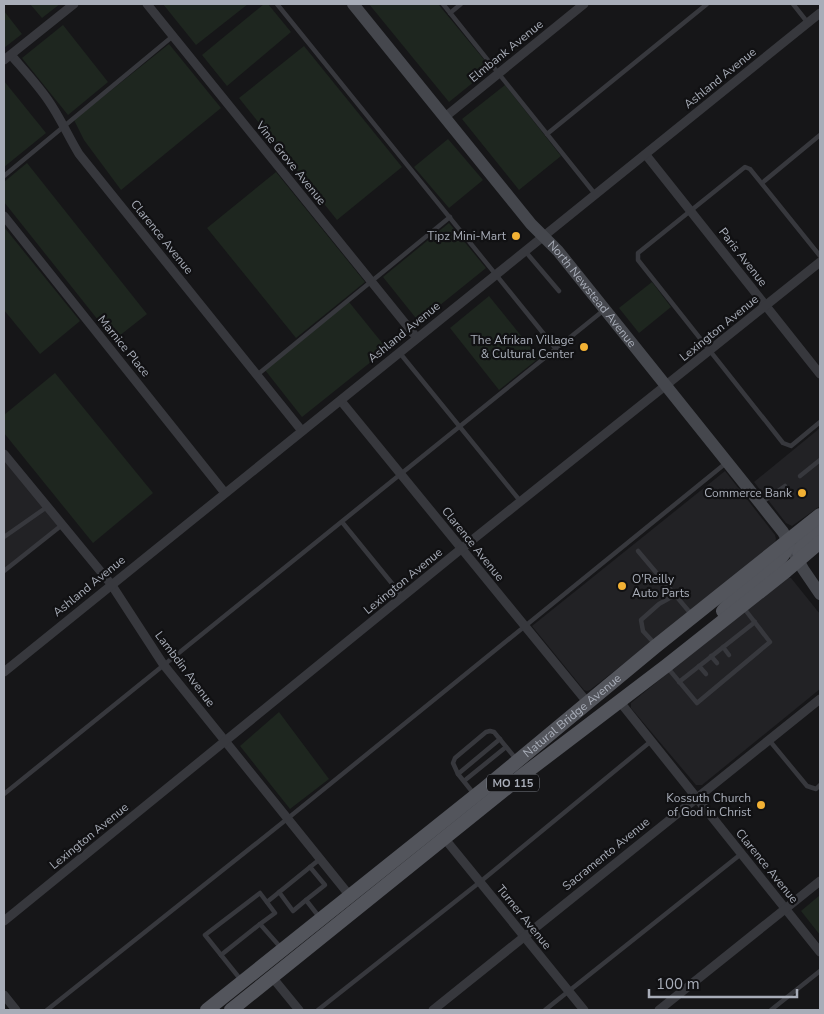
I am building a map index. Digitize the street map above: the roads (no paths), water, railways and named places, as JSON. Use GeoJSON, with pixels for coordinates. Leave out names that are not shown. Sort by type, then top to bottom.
{"type":"FeatureCollection","features":[{"type":"Feature","properties":{"kind":"main road","name":"Natural Bridge Avenue"},"geometry":{"type":"LineString","coordinates":[[207,1010],[476,795],[587,702],[820,515]]}},
{"type":"Feature","properties":{"kind":"main road"},"geometry":{"type":"LineString","coordinates":[[798,560],[799,551],[802,546],[820,528]]}},
{"type":"Feature","properties":{"kind":"main road"},"geometry":{"type":"LineString","coordinates":[[700,638],[730,602],[779,560],[786,550],[788,541]]}},
{"type":"Feature","properties":{"kind":"main road","name":"Natural Bridge Avenue"},"geometry":{"type":"LineString","coordinates":[[231,1010],[524,774],[666,666],[820,542]]}},
{"type":"Feature","properties":{"kind":"street"},"geometry":{"type":"LineString","coordinates":[[7,57],[74,4]]}},
{"type":"Feature","properties":{"kind":"street","name":"Vine Grove Avenue"},"geometry":{"type":"LineString","coordinates":[[147,4],[417,338]]}},
{"type":"Feature","properties":{"kind":"street","name":"North Newstead Avenue"},"geometry":{"type":"LineString","coordinates":[[353,4],[532,224],[558,251],[728,462],[788,541],[820,594]]}},
{"type":"Feature","properties":{"kind":"street","name":"Elmbank Avenue"},"geometry":{"type":"LineString","coordinates":[[445,117],[584,4]]}},
{"type":"Feature","properties":{"kind":"street","name":"Ashland Avenue"},"geometry":{"type":"LineString","coordinates":[[4,672],[110,584],[341,401],[399,352],[820,13]]}},
{"type":"Feature","properties":{"kind":"street","name":"Clarence Avenue"},"geometry":{"type":"LineString","coordinates":[[7,57],[47,98],[65,126],[70,140],[79,154],[302,431]]}},
{"type":"Feature","properties":{"kind":"street","name":"Paris Avenue"},"geometry":{"type":"LineString","coordinates":[[646,154],[820,374]]}},
{"type":"Feature","properties":{"kind":"street","name":"Marnice Place"},"geometry":{"type":"LineString","coordinates":[[4,216],[225,492]]}},
{"type":"Feature","properties":{"kind":"street","name":"Lexington Avenue"},"geometry":{"type":"LineString","coordinates":[[4,922],[462,549],[820,262]]}},
{"type":"Feature","properties":{"kind":"street","name":"Clarence Avenue"},"geometry":{"type":"LineString","coordinates":[[341,401],[587,702]]}},
{"type":"Feature","properties":{"kind":"street","name":"Lambdin Avenue"},"geometry":{"type":"LineString","coordinates":[[4,454],[110,584],[164,664],[224,742],[350,896]]}},
{"type":"Feature","properties":{"kind":"street","name":"Sacramento Avenue"},"geometry":{"type":"LineString","coordinates":[[433,1010],[820,700]]}},
{"type":"Feature","properties":{"kind":"street","name":"Clarence Avenue"},"geometry":{"type":"LineString","coordinates":[[620,702],[650,742],[820,952]]}},
{"type":"Feature","properties":{"kind":"street","name":"Turner Avenue"},"geometry":{"type":"LineString","coordinates":[[445,839],[584,1010]]}},
{"type":"Feature","properties":{"kind":"street"},"geometry":{"type":"LineString","coordinates":[[659,1010],[820,881]]}},
{"type":"Feature","properties":{"kind":"street"},"geometry":{"type":"LineString","coordinates":[[272,977],[299,1010]]}},
{"type":"Feature","properties":{"kind":"street"},"geometry":{"type":"LineString","coordinates":[[4,995],[16,1010]]}},
{"type":"Feature","properties":{"kind":"lane"},"geometry":{"type":"LineString","coordinates":[[277,4],[556,349]]}},
{"type":"Feature","properties":{"kind":"lane"},"geometry":{"type":"LineString","coordinates":[[443,4],[596,194]]}},
{"type":"Feature","properties":{"kind":"lane"},"geometry":{"type":"LineString","coordinates":[[450,13],[461,4]]}},
{"type":"Feature","properties":{"kind":"lane"},"geometry":{"type":"LineString","coordinates":[[547,134],[707,4]]}},
{"type":"Feature","properties":{"kind":"lane"},"geometry":{"type":"LineString","coordinates":[[793,4],[808,22]]}},
{"type":"Feature","properties":{"kind":"lane"},"geometry":{"type":"LineString","coordinates":[[4,176],[173,36]]}},
{"type":"Feature","properties":{"kind":"lane"},"geometry":{"type":"LineString","coordinates":[[762,182],[820,135]]}},
{"type":"Feature","properties":{"kind":"lane"},"geometry":{"type":"LineString","coordinates":[[820,256],[762,182],[750,169],[745,167],[638,253],[638,260],[783,443],[791,446],[820,422]]}},
{"type":"Feature","properties":{"kind":"lane"},"geometry":{"type":"LineString","coordinates":[[257,375],[450,217]]}},
{"type":"Feature","properties":{"kind":"lane"},"geometry":{"type":"LineString","coordinates":[[525,251],[559,291]]}},
{"type":"Feature","properties":{"kind":"lane"},"geometry":{"type":"LineString","coordinates":[[4,794],[605,309]]}},
{"type":"Feature","properties":{"kind":"lane"},"geometry":{"type":"LineString","coordinates":[[399,352],[521,502]]}},
{"type":"Feature","properties":{"kind":"lane"},"geometry":{"type":"LineString","coordinates":[[800,476],[820,460]]}},
{"type":"Feature","properties":{"kind":"lane"},"geometry":{"type":"LineString","coordinates":[[48,1010],[728,462]]}},
{"type":"Feature","properties":{"kind":"lane"},"geometry":{"type":"LineString","coordinates":[[760,503],[785,486]]}},
{"type":"Feature","properties":{"kind":"lane"},"geometry":{"type":"LineString","coordinates":[[4,537],[47,507]]}},
{"type":"Feature","properties":{"kind":"lane"},"geometry":{"type":"LineString","coordinates":[[342,522],[403,597]]}},
{"type":"Feature","properties":{"kind":"lane"},"geometry":{"type":"LineString","coordinates":[[4,571],[62,525]]}},
{"type":"Feature","properties":{"kind":"lane"},"geometry":{"type":"LineString","coordinates":[[638,551],[693,616]]}},
{"type":"Feature","properties":{"kind":"lane"},"geometry":{"type":"LineString","coordinates":[[656,646],[643,631],[641,620],[659,604],[675,594]]}},
{"type":"Feature","properties":{"kind":"lane"},"geometry":{"type":"LineString","coordinates":[[666,666],[697,703],[717,687],[738,666],[770,642],[741,605]]}},
{"type":"Feature","properties":{"kind":"lane"},"geometry":{"type":"LineString","coordinates":[[679,682],[754,622]]}},
{"type":"Feature","properties":{"kind":"lane"},"geometry":{"type":"LineString","coordinates":[[722,647],[729,655]]}},
{"type":"Feature","properties":{"kind":"lane"},"geometry":{"type":"LineString","coordinates":[[712,656],[717,663]]}},
{"type":"Feature","properties":{"kind":"lane"},"geometry":{"type":"LineString","coordinates":[[699,666],[706,674]]}},
{"type":"Feature","properties":{"kind":"lane"},"geometry":{"type":"LineString","coordinates":[[725,672],[728,677]]}},
{"type":"Feature","properties":{"kind":"lane"},"geometry":{"type":"LineString","coordinates":[[712,682],[717,687]]}},
{"type":"Feature","properties":{"kind":"lane"},"geometry":{"type":"LineString","coordinates":[[476,795],[458,774],[453,763],[455,758],[486,732],[490,731],[494,732],[517,760]]}},
{"type":"Feature","properties":{"kind":"lane"},"geometry":{"type":"LineString","coordinates":[[458,774],[500,739]]}},
{"type":"Feature","properties":{"kind":"lane"},"geometry":{"type":"LineString","coordinates":[[769,740],[806,786],[816,789],[820,785]]}},
{"type":"Feature","properties":{"kind":"lane"},"geometry":{"type":"LineString","coordinates":[[318,1010],[480,882],[650,742]]}},
{"type":"Feature","properties":{"kind":"lane"},"geometry":{"type":"LineString","coordinates":[[464,782],[506,747]]}},
{"type":"Feature","properties":{"kind":"lane"},"geometry":{"type":"LineString","coordinates":[[545,1010],[741,854]]}},
{"type":"Feature","properties":{"kind":"lane"},"geometry":{"type":"LineString","coordinates":[[266,902],[320,859]]}},
{"type":"Feature","properties":{"kind":"lane"},"geometry":{"type":"LineString","coordinates":[[279,892],[293,911],[325,885],[310,867]]}},
{"type":"Feature","properties":{"kind":"lane"},"geometry":{"type":"LineString","coordinates":[[221,955],[275,913],[260,893],[205,935],[242,982]]}},
{"type":"Feature","properties":{"kind":"lane"},"geometry":{"type":"LineString","coordinates":[[306,900],[321,919]]}},
{"type":"Feature","properties":{"kind":"lane"},"geometry":{"type":"LineString","coordinates":[[260,924],[283,950]]}},
{"type":"Feature","properties":{"kind":"lane"},"geometry":{"type":"LineString","coordinates":[[771,1010],[820,971]]}},
{"type":"Feature","properties":{"kind":"place","name":"Tipz Mini-Mart"},"geometry":{"type":"Point","coordinates":[516,236]}},
{"type":"Feature","properties":{"kind":"place","name":"The Afrikan Village & Cultural Center"},"geometry":{"type":"Point","coordinates":[584,347]}},
{"type":"Feature","properties":{"kind":"place","name":"Commerce Bank"},"geometry":{"type":"Point","coordinates":[802,493]}},
{"type":"Feature","properties":{"kind":"place","name":"O'Reilly Auto Parts"},"geometry":{"type":"Point","coordinates":[622,586]}},
{"type":"Feature","properties":{"kind":"place","name":"Kossuth Church of God in Christ"},"geometry":{"type":"Point","coordinates":[761,805]}}]}
